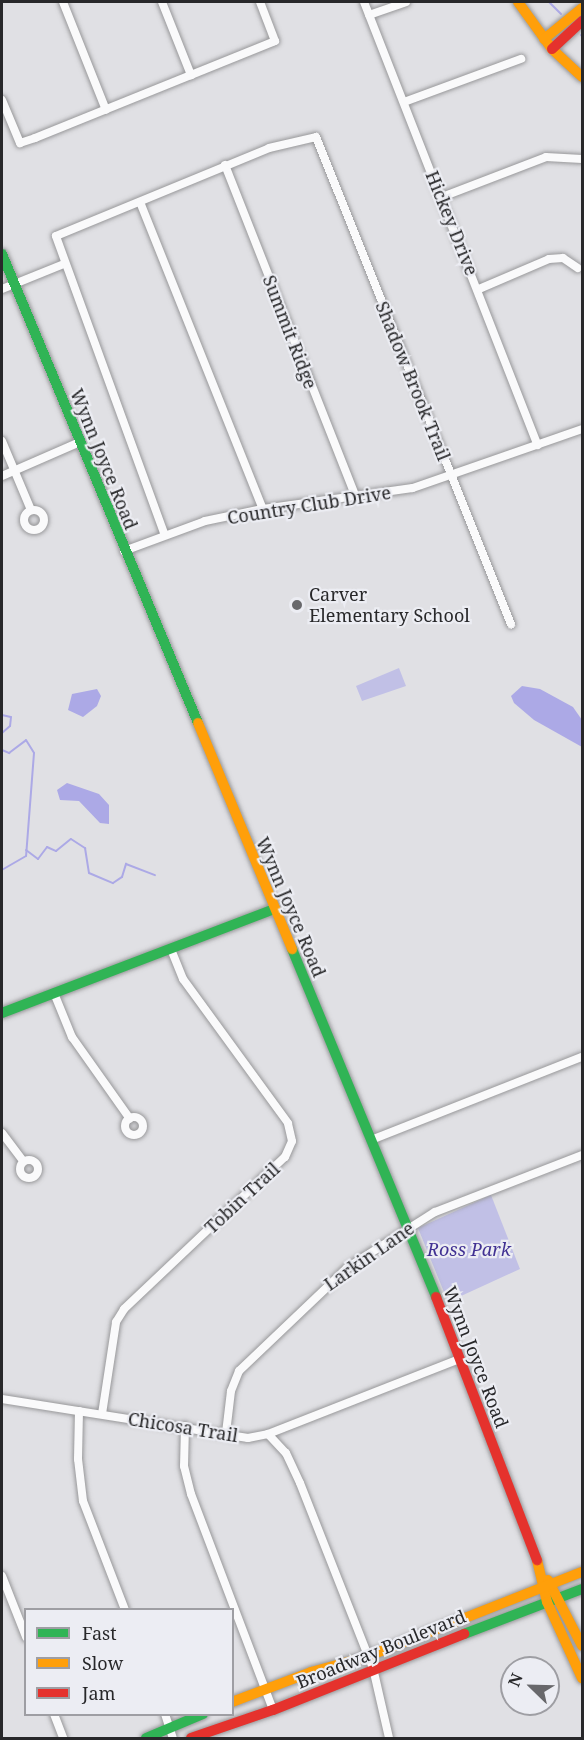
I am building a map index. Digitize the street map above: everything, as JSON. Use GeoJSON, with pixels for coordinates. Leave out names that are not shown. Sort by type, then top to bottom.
{"type":"FeatureCollection","features":[{"type":"Feature","properties":{"kind":"street"},"geometry":{"type":"LineString","coordinates":[[63,2],[106,110]]}},
{"type":"Feature","properties":{"kind":"street"},"geometry":{"type":"LineString","coordinates":[[162,2],[191,75]]}},
{"type":"Feature","properties":{"kind":"street"},"geometry":{"type":"LineString","coordinates":[[2,100],[20,143],[275,41],[260,2]]}},
{"type":"Feature","properties":{"kind":"street","name":"Hickey Drive"},"geometry":{"type":"LineString","coordinates":[[364,2],[538,445]]}},
{"type":"Feature","properties":{"kind":"street"},"geometry":{"type":"LineString","coordinates":[[369,15],[406,2]]}},
{"type":"Feature","properties":{"kind":"street"},"geometry":{"type":"LineString","coordinates":[[518,2],[552,49],[582,77]]}},
{"type":"Feature","properties":{"kind":"street"},"geometry":{"type":"LineString","coordinates":[[544,39],[582,8]]}},
{"type":"Feature","properties":{"kind":"street"},"geometry":{"type":"LineString","coordinates":[[552,49],[582,21]]}},
{"type":"Feature","properties":{"kind":"street"},"geometry":{"type":"LineString","coordinates":[[404,102],[520,59]]}},
{"type":"Feature","properties":{"kind":"street","name":"Shadow Brook Trail"},"geometry":{"type":"LineString","coordinates":[[225,165],[268,148],[316,137],[510,624]]}},
{"type":"Feature","properties":{"kind":"street"},"geometry":{"type":"LineString","coordinates":[[442,197],[546,157],[582,159]]}},
{"type":"Feature","properties":{"kind":"street"},"geometry":{"type":"LineString","coordinates":[[164,533],[64,264],[56,236],[225,165]]}},
{"type":"Feature","properties":{"kind":"street","name":"Summit Ridge"},"geometry":{"type":"LineString","coordinates":[[225,165],[356,498]]}},
{"type":"Feature","properties":{"kind":"street"},"geometry":{"type":"LineString","coordinates":[[140,202],[263,509]]}},
{"type":"Feature","properties":{"kind":"street","name":"Wynn Joyce Road"},"geometry":{"type":"LineString","coordinates":[[2,254],[124,551],[408,1226],[546,1582],[559,1599],[582,1646]]}},
{"type":"Feature","properties":{"kind":"street"},"geometry":{"type":"LineString","coordinates":[[478,289],[549,259],[563,258],[578,268]]}},
{"type":"Feature","properties":{"kind":"street"},"geometry":{"type":"LineString","coordinates":[[2,290],[64,264]]}},
{"type":"Feature","properties":{"kind":"street","name":"Country Club Drive"},"geometry":{"type":"LineString","coordinates":[[124,551],[164,533],[263,509],[356,498],[451,477],[582,429]]}},
{"type":"Feature","properties":{"kind":"street"},"geometry":{"type":"LineString","coordinates":[[2,441],[31,510]]}},
{"type":"Feature","properties":{"kind":"street"},"geometry":{"type":"LineString","coordinates":[[2,476],[80,442]]}},
{"type":"Feature","properties":{"kind":"street"},"geometry":{"type":"LineString","coordinates":[[2,1013],[274,909]]}},
{"type":"Feature","properties":{"kind":"street","name":"Tobin Trail"},"geometry":{"type":"LineString","coordinates":[[102,1414],[116,1322],[124,1309],[285,1157],[292,1141],[288,1123],[183,979],[171,949]]}},
{"type":"Feature","properties":{"kind":"street"},"geometry":{"type":"LineString","coordinates":[[54,993],[72,1037],[130,1119]]}},
{"type":"Feature","properties":{"kind":"street"},"geometry":{"type":"LineString","coordinates":[[371,1140],[582,1057]]}},
{"type":"Feature","properties":{"kind":"street"},"geometry":{"type":"LineString","coordinates":[[2,1132],[23,1161]]}},
{"type":"Feature","properties":{"kind":"street","name":"Larkin Lane"},"geometry":{"type":"LineString","coordinates":[[226,1433],[231,1391],[239,1371],[339,1274],[408,1226],[582,1155]]}},
{"type":"Feature","properties":{"kind":"street","name":"Chicosa Trail"},"geometry":{"type":"LineString","coordinates":[[2,1399],[185,1426],[248,1438],[268,1434],[459,1359]]}},
{"type":"Feature","properties":{"kind":"street"},"geometry":{"type":"LineString","coordinates":[[80,1411],[78,1460],[83,1501],[124,1608]]}},
{"type":"Feature","properties":{"kind":"street"},"geometry":{"type":"LineString","coordinates":[[185,1426],[184,1466],[192,1494],[273,1710]]}},
{"type":"Feature","properties":{"kind":"street"},"geometry":{"type":"LineString","coordinates":[[268,1434],[286,1453],[300,1483],[366,1657],[373,1668],[388,1738]]}},
{"type":"Feature","properties":{"kind":"street","name":"Broadway Boulevard"},"geometry":{"type":"LineString","coordinates":[[234,1701],[366,1657],[465,1618],[546,1582],[582,1572]]}},
{"type":"Feature","properties":{"kind":"street"},"geometry":{"type":"LineString","coordinates":[[2,1576],[24,1632]]}},
{"type":"Feature","properties":{"kind":"street","name":"Wynn Joyce Road"},"geometry":{"type":"LineString","coordinates":[[546,1582],[547,1602],[582,1678]]}},
{"type":"Feature","properties":{"kind":"street","name":"Broadway Boulevard"},"geometry":{"type":"LineString","coordinates":[[191,1738],[273,1710],[373,1668],[582,1589]]}},
{"type":"Feature","properties":{"kind":"street"},"geometry":{"type":"LineString","coordinates":[[465,1618],[470,1631]]}},
{"type":"Feature","properties":{"kind":"street"},"geometry":{"type":"LineString","coordinates":[[55,1716],[63,1738]]}},
{"type":"Feature","properties":{"kind":"street"},"geometry":{"type":"LineString","coordinates":[[166,1716],[172,1734]]}},
{"type":"Feature","properties":{"kind":"street"},"geometry":{"type":"LineString","coordinates":[[146,1738],[172,1734],[200,1716]]}},
{"type":"Feature","properties":{"kind":"green space"},"geometry":{"type":"Polygon","coordinates":[[[399,668],[406,686],[362,701],[356,686],[399,668]]]}},
{"type":"Feature","properties":{"kind":"green space","name":"Ross Park"},"geometry":{"type":"Polygon","coordinates":[[[491,1195],[520,1269],[448,1302],[418,1228],[491,1195]]]}},
{"type":"Feature","properties":{"kind":"shaded area"},"geometry":{"type":"Polygon","coordinates":[[[522,686],[540,689],[573,707],[582,720],[582,747],[534,720],[514,703],[511,696],[522,686]]]}},
{"type":"Feature","properties":{"kind":"shaded area"},"geometry":{"type":"Polygon","coordinates":[[[97,689],[101,696],[97,706],[83,717],[68,710],[72,694],[97,689]]]}},
{"type":"Feature","properties":{"kind":"shaded area"},"geometry":{"type":"Polygon","coordinates":[[[67,783],[99,794],[109,805],[109,824],[100,823],[79,801],[60,800],[57,790],[67,783]]]}},
{"type":"Feature","properties":{"kind":"waterway"},"geometry":{"type":"LineString","coordinates":[[549,2],[561,14]]}},
{"type":"Feature","properties":{"kind":"waterway"},"geometry":{"type":"LineString","coordinates":[[2,715],[11,717],[10,726],[2,733]]}},
{"type":"Feature","properties":{"kind":"waterway"},"geometry":{"type":"LineString","coordinates":[[2,750],[9,753],[26,740],[34,753],[26,856],[2,870]]}},
{"type":"Feature","properties":{"kind":"waterway"},"geometry":{"type":"LineString","coordinates":[[26,850],[38,859],[47,847],[56,851],[71,839],[85,848],[89,873],[113,883],[122,877],[126,864],[155,875]]}},
{"type":"Feature","properties":{"kind":"traffic: fast"},"geometry":{"type":"LineString","coordinates":[[2,254],[198,723]]}},
{"type":"Feature","properties":{"kind":"traffic: fast"},"geometry":{"type":"LineString","coordinates":[[2,1013],[274,909]]}},
{"type":"Feature","properties":{"kind":"traffic: fast"},"geometry":{"type":"LineString","coordinates":[[292,949],[436,1297]]}},
{"type":"Feature","properties":{"kind":"traffic: fast"},"geometry":{"type":"LineString","coordinates":[[464,1634],[582,1589]]}},
{"type":"Feature","properties":{"kind":"traffic: fast"},"geometry":{"type":"LineString","coordinates":[[146,1738],[198,1716]]}},
{"type":"Feature","properties":{"kind":"traffic: slow"},"geometry":{"type":"LineString","coordinates":[[518,2],[552,49],[582,77]]}},
{"type":"Feature","properties":{"kind":"traffic: slow"},"geometry":{"type":"LineString","coordinates":[[544,39],[582,8]]}},
{"type":"Feature","properties":{"kind":"traffic: slow"},"geometry":{"type":"LineString","coordinates":[[198,723],[292,949]]}},
{"type":"Feature","properties":{"kind":"traffic: slow"},"geometry":{"type":"LineString","coordinates":[[537,1560],[547,1602],[582,1678]]}},
{"type":"Feature","properties":{"kind":"traffic: slow"},"geometry":{"type":"LineString","coordinates":[[234,1701],[311,1672],[366,1657],[582,1572]]}},
{"type":"Feature","properties":{"kind":"traffic: slow"},"geometry":{"type":"LineString","coordinates":[[548,1580],[582,1646]]}},
{"type":"Feature","properties":{"kind":"traffic: jam"},"geometry":{"type":"LineString","coordinates":[[552,49],[582,21]]}},
{"type":"Feature","properties":{"kind":"traffic: jam"},"geometry":{"type":"LineString","coordinates":[[436,1297],[537,1560]]}},
{"type":"Feature","properties":{"kind":"traffic: jam"},"geometry":{"type":"LineString","coordinates":[[191,1738],[273,1710],[464,1634]]}},
{"type":"Feature","properties":{"kind":"place","name":"Carver Elementary School"},"geometry":{"type":"Point","coordinates":[297,605]}}]}
